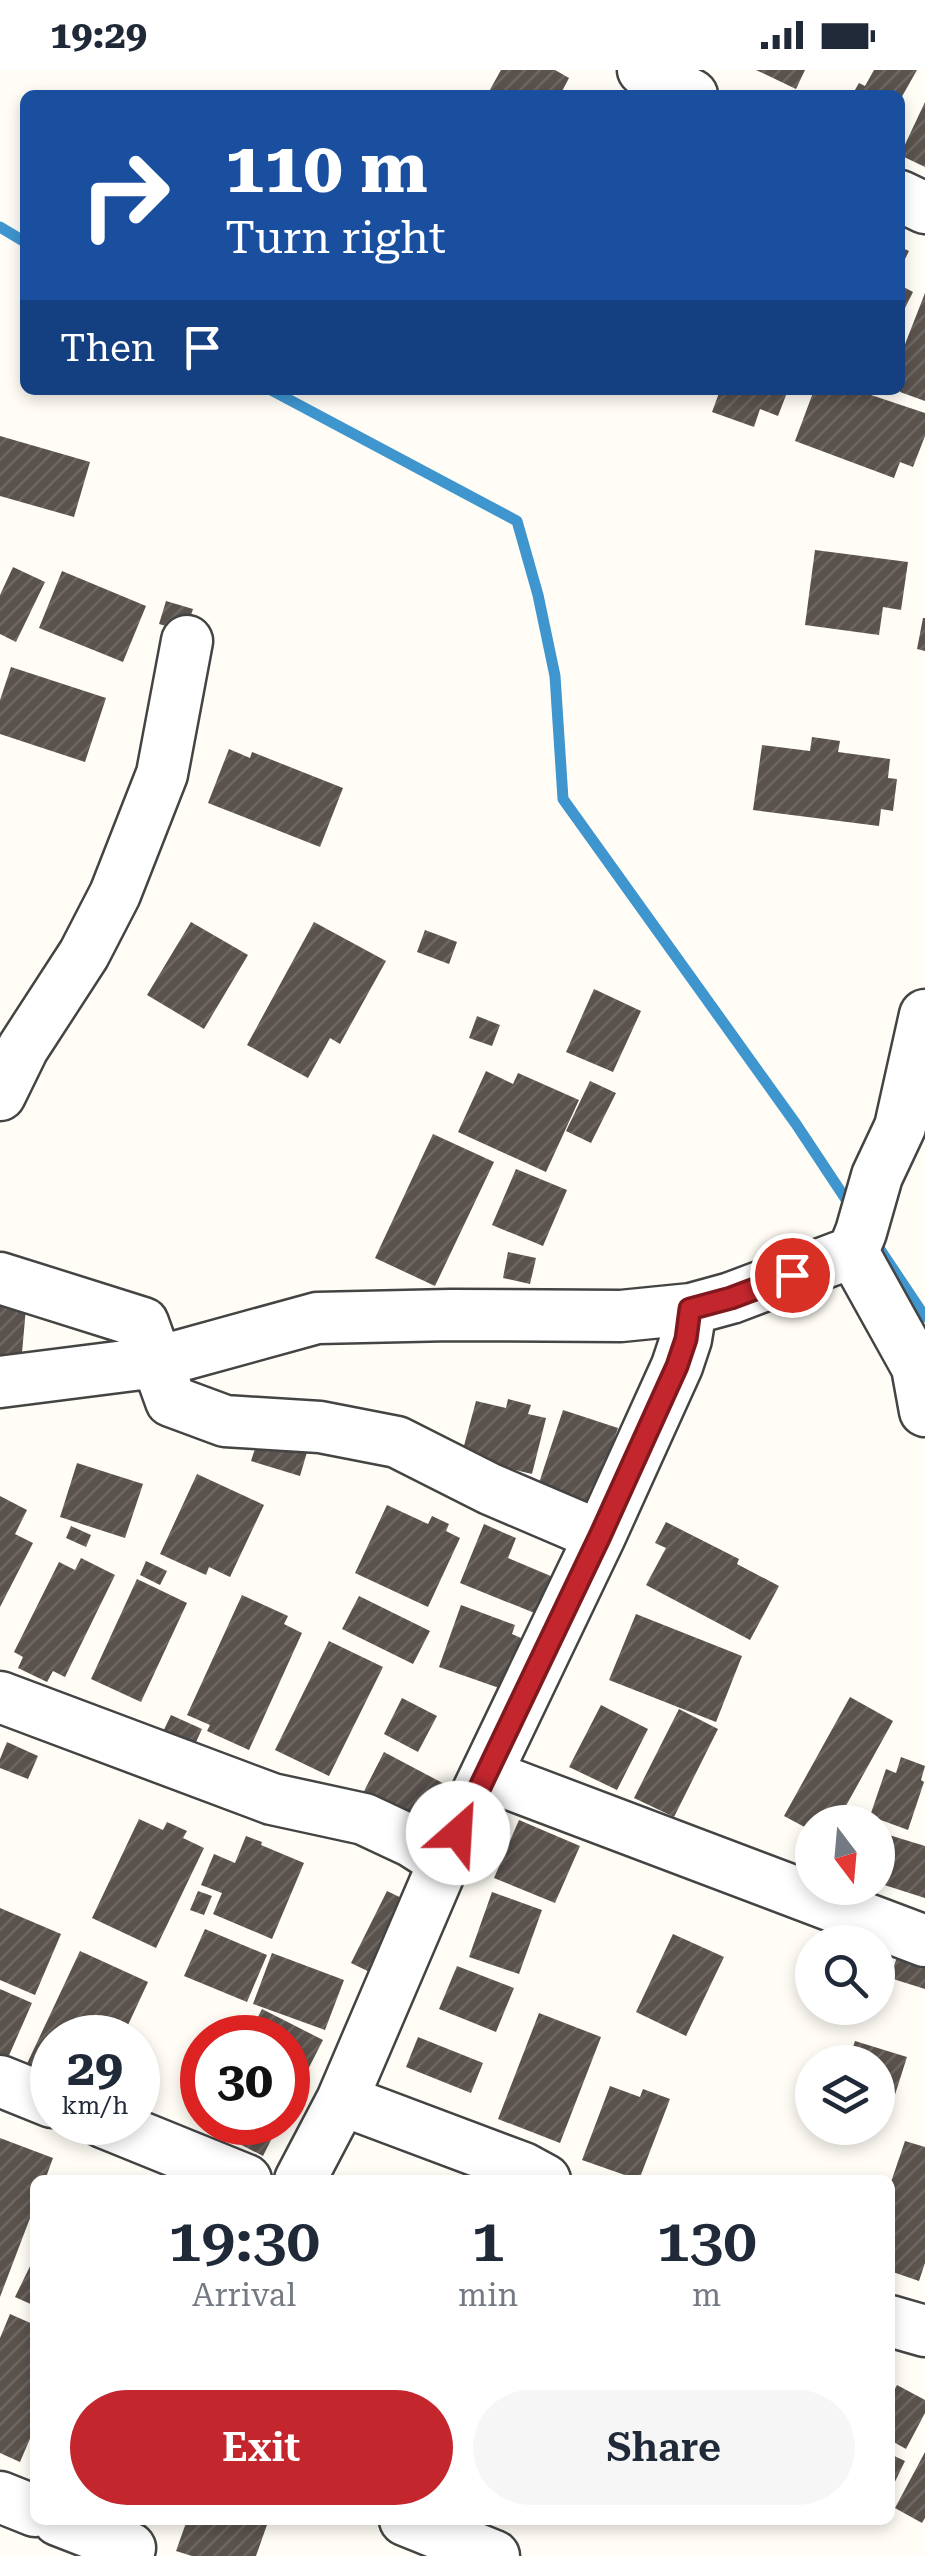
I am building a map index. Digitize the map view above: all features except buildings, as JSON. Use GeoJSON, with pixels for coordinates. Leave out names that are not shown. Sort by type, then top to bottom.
{"type":"FeatureCollection","features":[{"type":"Feature","properties":{"kind":"street"},"geometry":{"type":"LineString","coordinates":[[644,70],[682,90]]}},
{"type":"Feature","properties":{"kind":"street"},"geometry":{"type":"LineString","coordinates":[[0,1095],[23,1048],[84,954],[115,894],[162,774],[187,641]]}},
{"type":"Feature","properties":{"kind":"street"},"geometry":{"type":"LineString","coordinates":[[925,1014],[912,1142],[877,1176],[853,1252],[917,1367],[925,1411]]}},
{"type":"Feature","properties":{"kind":"street"},"geometry":{"type":"LineString","coordinates":[[0,1382],[158,1362],[317,1318],[621,1316],[690,1309],[731,1298],[853,1252]]}},
{"type":"Feature","properties":{"kind":"street"},"geometry":{"type":"LineString","coordinates":[[0,1278],[143,1324],[171,1402],[226,1421],[320,1427],[398,1442],[490,1489],[600,1536]]}},
{"type":"Feature","properties":{"kind":"street"},"geometry":{"type":"LineString","coordinates":[[303,2175],[342,2100],[444,1862],[677,1366],[690,1309]]}},
{"type":"Feature","properties":{"kind":"street"},"geometry":{"type":"LineString","coordinates":[[0,1697],[272,1799],[364,1820],[411,1841],[444,1862]]}},
{"type":"Feature","properties":{"kind":"street"},"geometry":{"type":"LineString","coordinates":[[486,1775],[925,1941]]}},
{"type":"Feature","properties":{"kind":"street"},"geometry":{"type":"LineString","coordinates":[[0,2081],[30,2093]]}},
{"type":"Feature","properties":{"kind":"street"},"geometry":{"type":"LineString","coordinates":[[342,2100],[536,2175]]}},
{"type":"Feature","properties":{"kind":"street"},"geometry":{"type":"LineString","coordinates":[[160,2145],[234,2175]]}},
{"type":"Feature","properties":{"kind":"street"},"geometry":{"type":"LineString","coordinates":[[895,2322],[925,2331]]}},
{"type":"Feature","properties":{"kind":"street"},"geometry":{"type":"LineString","coordinates":[[0,2498],[30,2509]]}},
{"type":"Feature","properties":{"kind":"street"},"geometry":{"type":"LineString","coordinates":[[76,2525],[132,2541]]}},
{"type":"Feature","properties":{"kind":"street"},"geometry":{"type":"LineString","coordinates":[[416,2525],[494,2556]]}},
{"type":"Feature","properties":{"kind":"waterway"},"geometry":{"type":"LineString","coordinates":[[0,227],[20,239]]}},
{"type":"Feature","properties":{"kind":"waterway"},"geometry":{"type":"LineString","coordinates":[[280,395],[517,521],[555,676],[563,799],[796,1124],[853,1210]]}},
{"type":"Feature","properties":{"kind":"waterway"},"geometry":{"type":"LineString","coordinates":[[875,1242],[925,1317]]}},
{"type":"Feature","properties":{"kind":"route"},"geometry":{"type":"LineString","coordinates":[[458,1833],[677,1366],[690,1309],[792,1275]]}}]}
